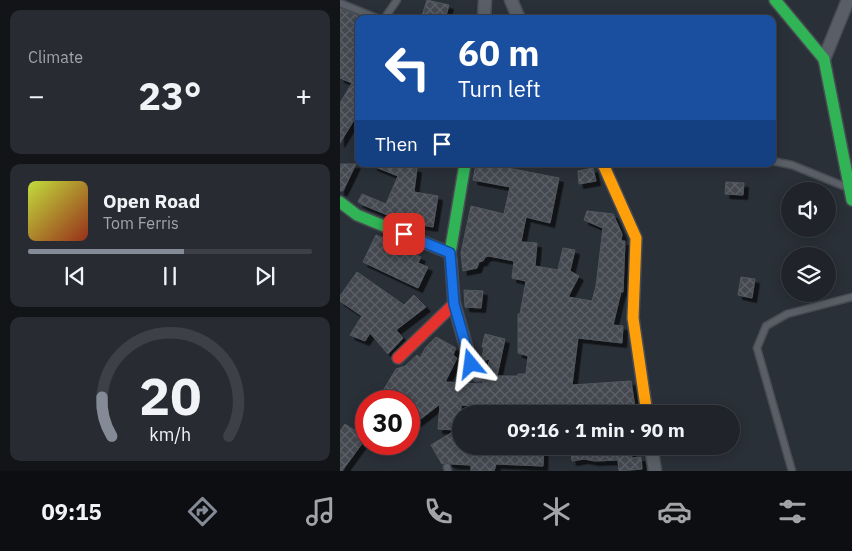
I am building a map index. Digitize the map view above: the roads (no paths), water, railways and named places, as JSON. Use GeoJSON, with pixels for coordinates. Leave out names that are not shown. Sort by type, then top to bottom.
{"type":"FeatureCollection","features":[{"type":"Feature","properties":{"kind":"street"},"geometry":{"type":"LineString","coordinates":[[484,15],[485,0]]}},
{"type":"Feature","properties":{"kind":"street"},"geometry":{"type":"LineString","coordinates":[[511,0],[517,15]]}},
{"type":"Feature","properties":{"kind":"street"},"geometry":{"type":"LineString","coordinates":[[775,0],[824,59],[851,194]]}},
{"type":"Feature","properties":{"kind":"street"},"geometry":{"type":"LineString","coordinates":[[824,59],[848,0]]}},
{"type":"Feature","properties":{"kind":"street"},"geometry":{"type":"LineString","coordinates":[[465,167],[450,253],[454,304],[471,364],[478,375]]}},
{"type":"Feature","properties":{"kind":"street"},"geometry":{"type":"LineString","coordinates":[[604,167],[636,238],[633,318],[645,405]]}},
{"type":"Feature","properties":{"kind":"street"},"geometry":{"type":"LineString","coordinates":[[340,202],[357,215],[450,253]]}},
{"type":"Feature","properties":{"kind":"street"},"geometry":{"type":"LineString","coordinates":[[398,358],[454,304]]}},
{"type":"Feature","properties":{"kind":"street"},"geometry":{"type":"LineString","coordinates":[[652,455],[655,471]]}},
{"type":"Feature","properties":{"kind":"lane"},"geometry":{"type":"LineString","coordinates":[[387,15],[397,0]]}},
{"type":"Feature","properties":{"kind":"lane"},"geometry":{"type":"LineString","coordinates":[[340,3],[370,15]]}},
{"type":"Feature","properties":{"kind":"lane"},"geometry":{"type":"LineString","coordinates":[[776,162],[792,165],[851,194]]}},
{"type":"Feature","properties":{"kind":"lane"},"geometry":{"type":"LineString","coordinates":[[792,471],[757,348],[766,326],[787,314],[852,297]]}}]}
